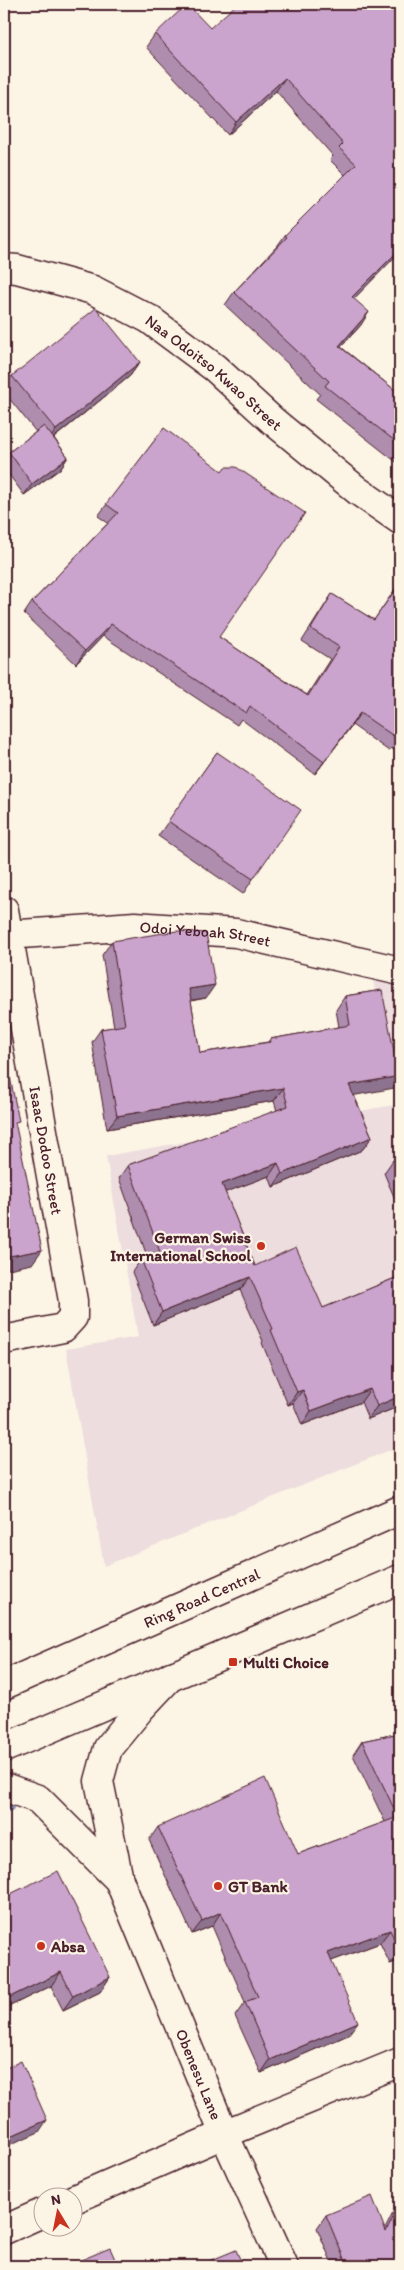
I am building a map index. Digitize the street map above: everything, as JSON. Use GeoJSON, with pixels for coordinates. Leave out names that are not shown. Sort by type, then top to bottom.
{"type":"FeatureCollection","features":[{"type":"Feature","properties":{"kind":"street","name":"Naa Odoitso Kwao Street"},"geometry":{"type":"LineString","coordinates":[[4,268],[16,269],[93,290],[149,319],[215,368],[273,420],[358,491],[400,520]]}},
{"type":"Feature","properties":{"kind":"street","name":"Odoi Yeboah Street"},"geometry":{"type":"LineString","coordinates":[[6,923],[135,926],[236,933],[400,971]]}},
{"type":"Feature","properties":{"kind":"street","name":"Isaac Dodoo Street"},"geometry":{"type":"LineString","coordinates":[[4,1340],[63,1328],[73,1317],[73,1301],[6,923]]}},
{"type":"Feature","properties":{"kind":"street","name":"Ring Road Central"},"geometry":{"type":"LineString","coordinates":[[4,1685],[400,1510]]}},
{"type":"Feature","properties":{"kind":"street"},"geometry":{"type":"LineString","coordinates":[[4,1748],[400,1579]]}},
{"type":"Feature","properties":{"kind":"street","name":"Obenesu Lane"},"geometry":{"type":"LineString","coordinates":[[171,1676],[140,1709],[108,1748],[99,1781],[119,1880],[224,2134],[284,2266]]}},
{"type":"Feature","properties":{"kind":"street","name":"Obenesu Lane"},"geometry":{"type":"LineString","coordinates":[[4,1787],[38,1799],[119,1880]]}},
{"type":"Feature","properties":{"kind":"street"},"geometry":{"type":"LineString","coordinates":[[82,2196],[224,2134],[400,2062]]}},
{"type":"Feature","properties":{"kind":"street"},"geometry":{"type":"LineString","coordinates":[[4,2230],[32,2217]]}},
{"type":"Feature","properties":{"kind":"shaded area","name":"German Swiss International School"},"geometry":{"type":"Polygon","coordinates":[[[372,976],[400,984],[400,1446],[104,1566],[66,1349],[138,1337],[106,1156],[399,1104],[372,976]]]}},
{"type":"Feature","properties":{"kind":"building"},"geometry":{"type":"Polygon","coordinates":[[[187,4],[210,28],[237,4],[400,4],[400,249],[352,297],[369,312],[339,346],[400,394],[400,445],[325,386],[329,381],[234,292],[287,237],[285,235],[356,164],[339,148],[343,144],[285,78],[236,122],[155,34],[187,4]]]}},
{"type":"Feature","properties":{"kind":"building"},"geometry":{"type":"Polygon","coordinates":[[[96,308],[140,362],[56,430],[12,376],[96,308]]]}},
{"type":"Feature","properties":{"kind":"building"},"geometry":{"type":"Polygon","coordinates":[[[44,426],[68,457],[32,484],[9,452],[44,426]]]}},
{"type":"Feature","properties":{"kind":"building"},"geometry":{"type":"Polygon","coordinates":[[[164,428],[222,471],[225,467],[236,467],[305,513],[219,637],[308,696],[339,647],[311,629],[332,594],[374,620],[400,583],[400,736],[398,739],[360,713],[324,762],[250,706],[246,713],[111,624],[85,651],[32,602],[118,513],[106,504],[164,428]]]}},
{"type":"Feature","properties":{"kind":"building"},"geometry":{"type":"Polygon","coordinates":[[[217,752],[301,810],[253,879],[168,821],[217,752]]]}},
{"type":"Feature","properties":{"kind":"building"},"geometry":{"type":"Polygon","coordinates":[[[177,931],[206,933],[215,985],[189,989],[200,1053],[270,1042],[270,1039],[350,1025],[345,996],[382,990],[395,1057],[400,1055],[400,1076],[349,1085],[372,1137],[282,1174],[278,1163],[222,1184],[255,1266],[296,1247],[323,1308],[400,1276],[400,1396],[377,1406],[370,1389],[311,1411],[303,1390],[297,1392],[271,1330],[273,1329],[250,1277],[162,1312],[141,1259],[160,1252],[128,1165],[288,1106],[283,1088],[117,1116],[101,1029],[125,1025],[112,941],[177,931]]]}},
{"type":"Feature","properties":{"kind":"building"},"geometry":{"type":"Polygon","coordinates":[[[4,1048],[19,1121],[15,1122],[42,1250],[4,1257],[4,1048]]]}},
{"type":"Feature","properties":{"kind":"building"},"geometry":{"type":"Polygon","coordinates":[[[400,1157],[400,1176],[393,1160],[400,1157]]]}},
{"type":"Feature","properties":{"kind":"building"},"geometry":{"type":"Polygon","coordinates":[[[400,1733],[400,1951],[390,1930],[328,1953],[358,2022],[270,2060],[245,2002],[258,1997],[221,1912],[202,1921],[158,1827],[265,1778],[298,1854],[398,1817],[362,1741],[400,1733]]]}},
{"type":"Feature","properties":{"kind":"building","name":"Absa"},"geometry":{"type":"Polygon","coordinates":[[[58,1871],[110,1977],[73,1996],[61,1972],[10,1997],[4,1984],[4,1897],[58,1871]]]}},
{"type":"Feature","properties":{"kind":"building"},"geometry":{"type":"Polygon","coordinates":[[[21,2061],[47,2120],[4,2139],[4,2069],[21,2061]]]}},
{"type":"Feature","properties":{"kind":"building"},"geometry":{"type":"Polygon","coordinates":[[[372,2196],[386,2232],[400,2204],[400,2265],[347,2266],[326,2215],[372,2196]]]}},
{"type":"Feature","properties":{"kind":"building"},"geometry":{"type":"Polygon","coordinates":[[[110,2248],[118,2266],[75,2266],[74,2263],[110,2248]]]}},
{"type":"Feature","properties":{"kind":"building"},"geometry":{"type":"Polygon","coordinates":[[[236,2250],[243,2266],[197,2266],[236,2250]]]}},
{"type":"Feature","properties":{"kind":"waterway"},"geometry":{"type":"LineString","coordinates":[[4,1808],[9,1806]]}},
{"type":"Feature","properties":{"kind":"place","name":"German Swiss International School"},"geometry":{"type":"Point","coordinates":[261,1246]}},
{"type":"Feature","properties":{"kind":"place","name":"Multi Choice"},"geometry":{"type":"Point","coordinates":[233,1662]}},
{"type":"Feature","properties":{"kind":"place","name":"GT Bank"},"geometry":{"type":"Point","coordinates":[218,1886]}},
{"type":"Feature","properties":{"kind":"place","name":"Absa"},"geometry":{"type":"Point","coordinates":[41,1946]}}]}
